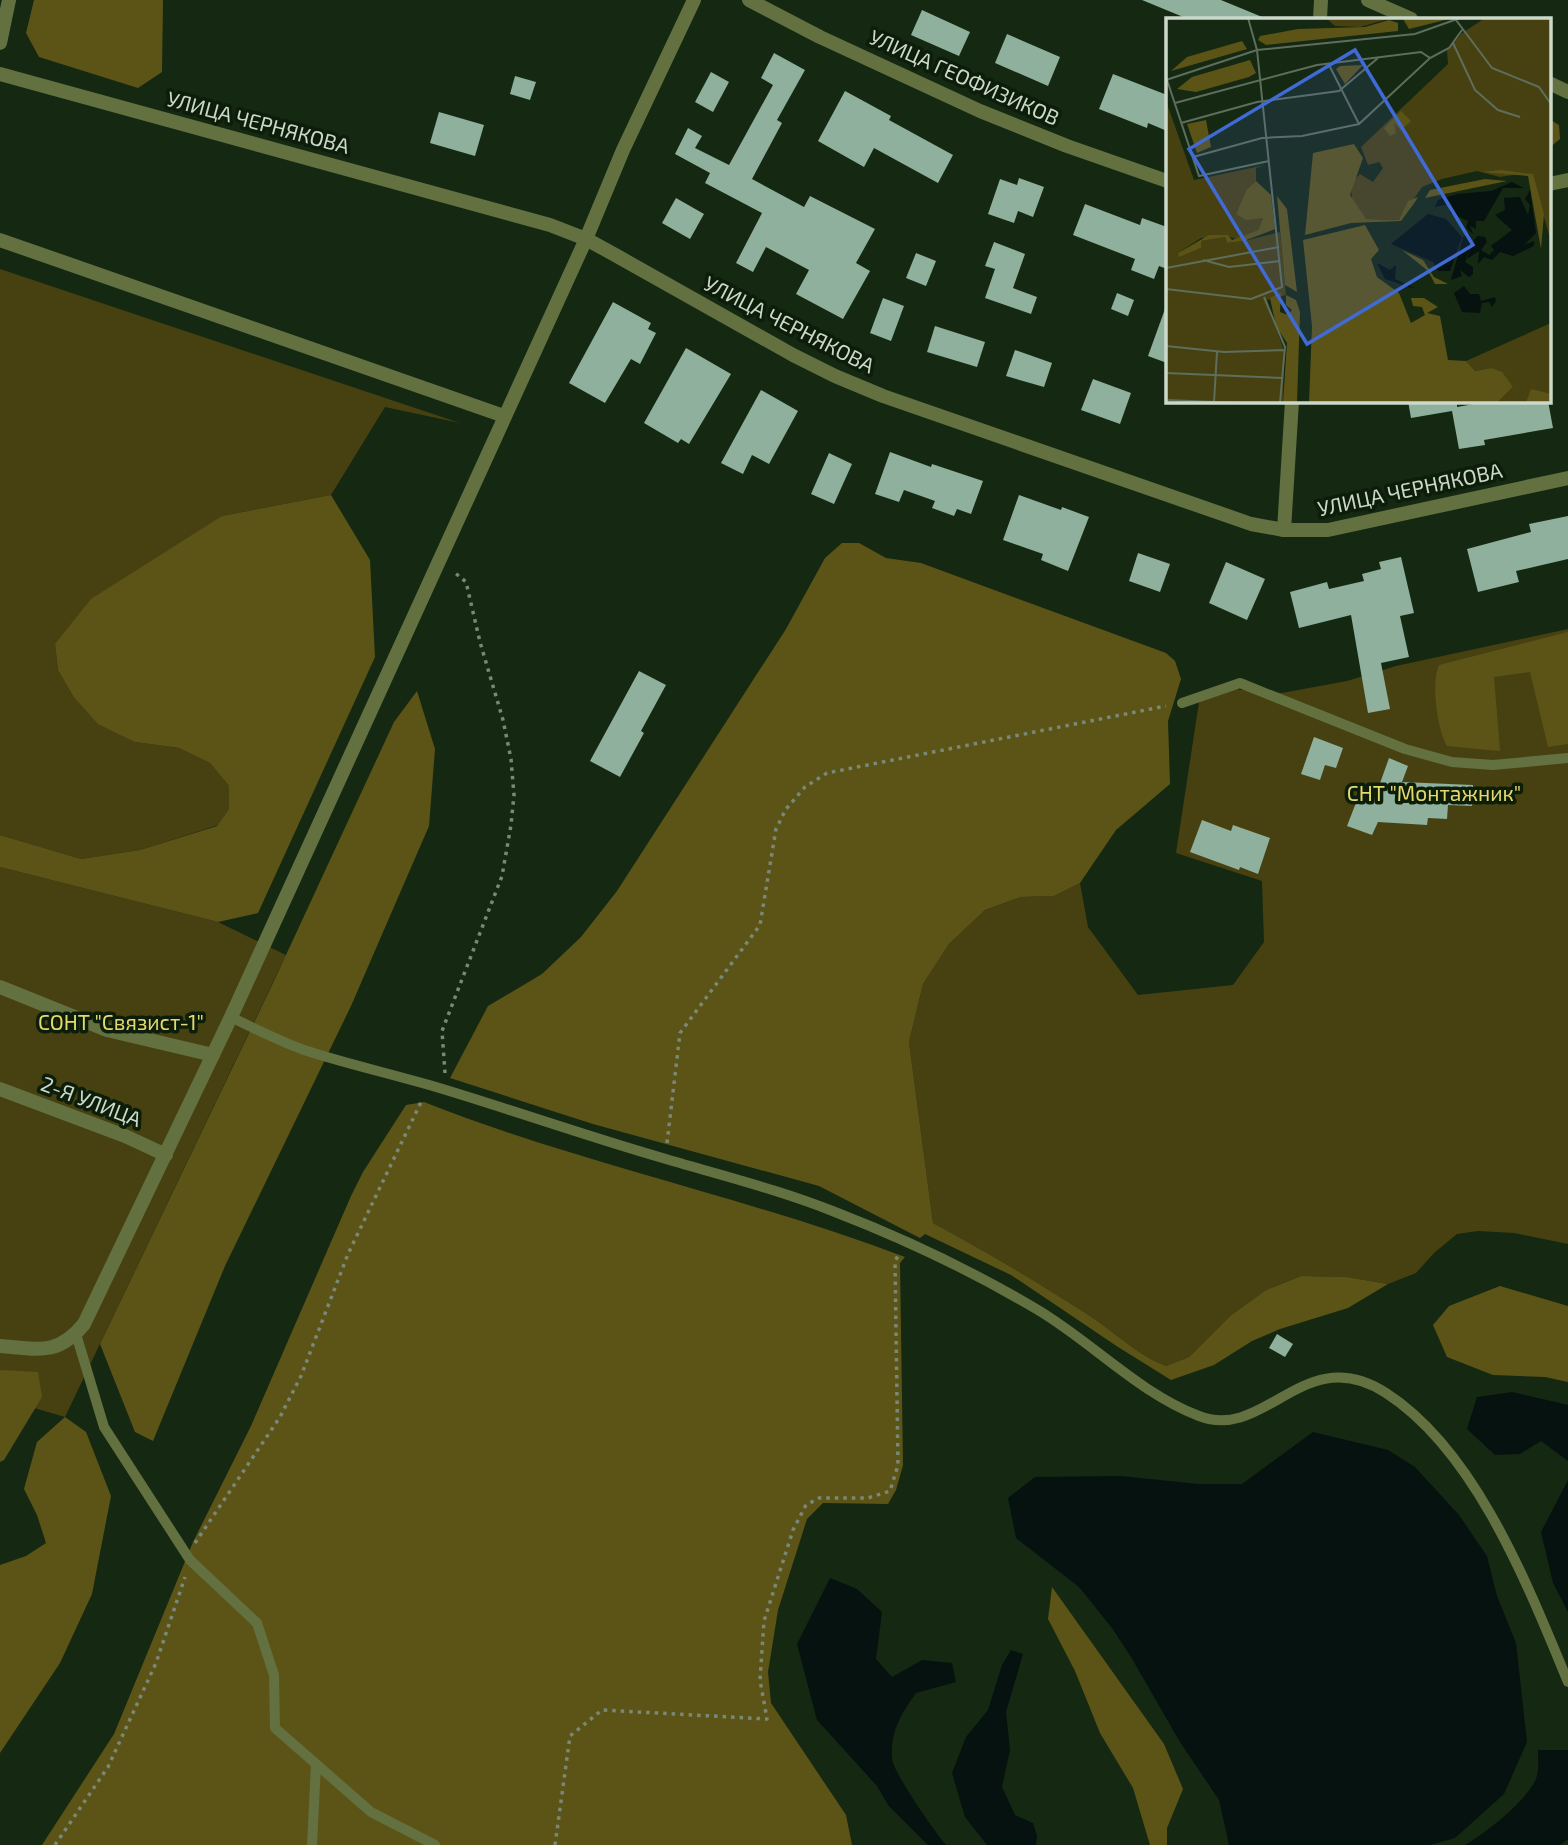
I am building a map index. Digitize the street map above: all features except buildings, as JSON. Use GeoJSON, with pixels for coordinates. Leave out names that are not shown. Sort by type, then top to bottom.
{"type":"FeatureCollection","features":[{"type":"Feature","properties":{"kind":"street"},"geometry":{"type":"LineString","coordinates":[[0,43],[9,0]]}},
{"type":"Feature","properties":{"kind":"street"},"geometry":{"type":"LineString","coordinates":[[0,1346],[38,1349],[55,1347],[68,1342],[84,1324],[213,1055],[586,239],[623,150],[694,0]]}},
{"type":"Feature","properties":{"kind":"street","name":"УЛИЦА ГЕОФИЗИКОВ"},"geometry":{"type":"LineString","coordinates":[[750,0],[820,37],[980,111],[1166,181]]}},
{"type":"Feature","properties":{"kind":"street"},"geometry":{"type":"LineString","coordinates":[[1320,18],[1321,0]]}},
{"type":"Feature","properties":{"kind":"street"},"geometry":{"type":"LineString","coordinates":[[1368,0],[1409,18]]}},
{"type":"Feature","properties":{"kind":"street","name":"УЛИЦА ЧЕРНЯКОВА"},"geometry":{"type":"LineString","coordinates":[[0,74],[550,225],[586,239],[835,376],[883,396],[1251,524],[1284,530],[1328,530],[1568,478]]}},
{"type":"Feature","properties":{"kind":"street"},"geometry":{"type":"LineString","coordinates":[[1550,83],[1568,92]]}},
{"type":"Feature","properties":{"kind":"street"},"geometry":{"type":"LineString","coordinates":[[1550,184],[1568,180]]}},
{"type":"Feature","properties":{"kind":"street"},"geometry":{"type":"LineString","coordinates":[[0,240],[504,416]]}},
{"type":"Feature","properties":{"kind":"street"},"geometry":{"type":"LineString","coordinates":[[1284,530],[1292,402]]}},
{"type":"Feature","properties":{"kind":"street"},"geometry":{"type":"LineString","coordinates":[[0,987],[107,1030],[213,1055]]}},
{"type":"Feature","properties":{"kind":"street","name":"2-Я УЛИЦА"},"geometry":{"type":"LineString","coordinates":[[0,1089],[125,1136],[166,1155]]}},
{"type":"Feature","properties":{"kind":"lane"},"geometry":{"type":"LineString","coordinates":[[1182,703],[1240,683],[1405,749],[1452,762],[1493,765],[1568,758]]}},
{"type":"Feature","properties":{"kind":"lane"},"geometry":{"type":"LineString","coordinates":[[230,1017],[303,1049],[447,1090],[665,1159],[776,1189],[904,1241],[1039,1311],[1149,1390],[1204,1418],[1227,1420],[1245,1417],[1293,1389],[1323,1378],[1362,1380],[1387,1394],[1428,1426],[1470,1481],[1505,1541],[1541,1616],[1568,1682]]}},
{"type":"Feature","properties":{"kind":"lane"},"geometry":{"type":"LineString","coordinates":[[76,1334],[104,1427],[190,1560],[257,1623],[274,1675],[275,1728],[371,1812],[435,1845]]}},
{"type":"Feature","properties":{"kind":"lane"},"geometry":{"type":"LineString","coordinates":[[312,1845],[316,1764]]}},
{"type":"Feature","properties":{"kind":"path"},"geometry":{"type":"LineString","coordinates":[[439,559],[466,582],[503,720],[511,759],[514,795],[502,876],[442,1031],[447,1090]]}},
{"type":"Feature","properties":{"kind":"path"},"geometry":{"type":"LineString","coordinates":[[665,1159],[680,1033],[760,926],[776,829],[786,809],[806,787],[827,773],[1182,703]]}},
{"type":"Feature","properties":{"kind":"path"},"geometry":{"type":"LineString","coordinates":[[55,1845],[108,1767],[156,1663],[193,1546],[280,1417],[301,1376],[348,1254],[429,1085]]}},
{"type":"Feature","properties":{"kind":"path"},"geometry":{"type":"LineString","coordinates":[[555,1845],[570,1736],[602,1710],[767,1719],[760,1680],[764,1621],[793,1530],[806,1505],[819,1498],[868,1498],[890,1491],[898,1465],[895,1262],[904,1241]]}},
{"type":"Feature","properties":{"kind":"green space"},"geometry":{"type":"Polygon","coordinates":[[[0,269],[460,423],[385,407],[331,495],[222,516],[55,644],[58,670],[73,696],[135,742],[179,748],[210,763],[229,786],[229,809],[218,825],[140,850],[81,859],[0,835],[0,269]]]}},
{"type":"Feature","properties":{"kind":"green space","name":"СНТ \"Монтажник\""},"geometry":{"type":"Polygon","coordinates":[[[1568,629],[1568,1244],[1514,1233],[1478,1231],[1457,1234],[1416,1273],[1388,1284],[1347,1277],[1301,1276],[1266,1290],[1230,1316],[1189,1357],[1166,1366],[1136,1350],[1090,1316],[1032,1280],[933,1223],[909,1042],[923,984],[949,944],[985,910],[1021,897],[1054,896],[1080,883],[1088,927],[1138,995],[1233,985],[1264,942],[1262,881],[1176,853],[1199,702],[1233,689],[1282,693],[1347,681],[1396,666],[1568,629]]]}},
{"type":"Feature","properties":{"kind":"green space","name":"СОНТ \"Связист-1\""},"geometry":{"type":"Polygon","coordinates":[[[0,867],[218,922],[286,955],[65,1417],[0,1398],[0,867]]]}},
{"type":"Feature","properties":{"kind":"shaded area"},"geometry":{"type":"Polygon","coordinates":[[[34,0],[163,0],[162,72],[138,88],[39,57],[26,33],[34,0]]]}},
{"type":"Feature","properties":{"kind":"shaded area"},"geometry":{"type":"Polygon","coordinates":[[[1550,120],[1559,125],[1560,139],[1550,147],[1550,120]]]}},
{"type":"Feature","properties":{"kind":"shaded area"},"geometry":{"type":"Polygon","coordinates":[[[331,495],[370,560],[375,657],[258,913],[218,922],[0,867],[0,835],[81,859],[140,850],[217,826],[229,809],[229,786],[210,763],[179,748],[135,742],[98,724],[73,696],[58,670],[55,644],[91,599],[222,516],[331,495]]]}},
{"type":"Feature","properties":{"kind":"shaded area"},"geometry":{"type":"Polygon","coordinates":[[[842,543],[859,543],[886,558],[921,563],[1166,653],[1175,661],[1181,679],[1168,721],[1170,784],[1116,830],[1080,883],[1054,896],[1021,897],[985,910],[949,944],[923,984],[909,1042],[933,1223],[1032,1280],[1090,1316],[1136,1350],[1166,1366],[1189,1357],[1230,1316],[1266,1290],[1301,1276],[1347,1277],[1388,1284],[1348,1308],[1280,1329],[1252,1341],[1214,1365],[1171,1380],[1011,1275],[925,1234],[920,1238],[819,1186],[593,1124],[450,1078],[488,1006],[542,974],[581,937],[617,891],[786,629],[825,558],[842,543]]]}},
{"type":"Feature","properties":{"kind":"shaded area"},"geometry":{"type":"Polygon","coordinates":[[[1568,632],[1568,744],[1548,747],[1530,672],[1494,677],[1500,751],[1447,746],[1436,706],[1435,683],[1439,665],[1568,632]]]}},
{"type":"Feature","properties":{"kind":"shaded area"},"geometry":{"type":"Polygon","coordinates":[[[417,691],[435,749],[429,826],[351,1006],[225,1266],[153,1441],[135,1432],[100,1344],[273,983],[394,722],[417,691]]]}},
{"type":"Feature","properties":{"kind":"shaded area"},"geometry":{"type":"Polygon","coordinates":[[[424,1102],[543,1144],[785,1216],[905,1257],[900,1263],[903,1465],[896,1490],[888,1504],[823,1503],[807,1519],[778,1610],[768,1672],[771,1703],[846,1815],[852,1845],[42,1845],[114,1734],[193,1542],[251,1426],[363,1172],[406,1105],[424,1102]]]}},
{"type":"Feature","properties":{"kind":"shaded area"},"geometry":{"type":"Polygon","coordinates":[[[1500,1286],[1568,1306],[1568,1382],[1545,1377],[1493,1375],[1447,1357],[1433,1325],[1449,1306],[1500,1286]]]}},
{"type":"Feature","properties":{"kind":"shaded area"},"geometry":{"type":"Polygon","coordinates":[[[0,1370],[38,1372],[42,1397],[4,1460],[0,1462],[0,1370]]]}},
{"type":"Feature","properties":{"kind":"shaded area"},"geometry":{"type":"Polygon","coordinates":[[[1512,1392],[1568,1405],[1568,1461],[1541,1441],[1520,1454],[1495,1455],[1467,1429],[1477,1397],[1512,1392]]]}},
{"type":"Feature","properties":{"kind":"shaded area"},"geometry":{"type":"Polygon","coordinates":[[[65,1417],[86,1432],[111,1496],[92,1594],[60,1663],[0,1753],[0,1565],[26,1556],[46,1543],[37,1515],[24,1489],[37,1442],[65,1417]]]}},
{"type":"Feature","properties":{"kind":"shaded area"},"geometry":{"type":"Polygon","coordinates":[[[1313,1432],[1388,1450],[1415,1467],[1459,1515],[1487,1556],[1497,1596],[1516,1643],[1527,1742],[1504,1794],[1455,1838],[1430,1845],[1229,1845],[1219,1800],[1180,1742],[1112,1628],[1079,1587],[1016,1538],[1008,1498],[1035,1477],[1121,1476],[1198,1484],[1242,1484],[1313,1432]]]}},
{"type":"Feature","properties":{"kind":"shaded area"},"geometry":{"type":"Polygon","coordinates":[[[1568,1480],[1568,1612],[1553,1583],[1541,1532],[1568,1480]]]}},
{"type":"Feature","properties":{"kind":"shaded area"},"geometry":{"type":"Polygon","coordinates":[[[830,1578],[857,1589],[882,1612],[876,1659],[892,1677],[922,1660],[952,1663],[956,1682],[916,1693],[898,1723],[892,1748],[894,1765],[906,1788],[946,1845],[928,1845],[888,1805],[877,1786],[817,1720],[797,1644],[830,1578]]]}},
{"type":"Feature","properties":{"kind":"shaded area"},"geometry":{"type":"Polygon","coordinates":[[[1052,1587],[1164,1744],[1183,1789],[1167,1828],[1167,1845],[1150,1845],[1133,1788],[1100,1733],[1075,1671],[1048,1619],[1052,1587]]]}},
{"type":"Feature","properties":{"kind":"shaded area"},"geometry":{"type":"Polygon","coordinates":[[[1011,1650],[1023,1654],[1006,1712],[1010,1750],[1002,1787],[1015,1815],[1033,1823],[1037,1836],[1036,1845],[987,1845],[965,1817],[952,1773],[966,1737],[988,1710],[1002,1665],[1011,1650]]]}},
{"type":"Feature","properties":{"kind":"shaded area"},"geometry":{"type":"Polygon","coordinates":[[[1538,1750],[1568,1750],[1568,1839],[1560,1845],[1465,1845],[1503,1817],[1528,1791],[1537,1775],[1538,1750]]]}}]}
